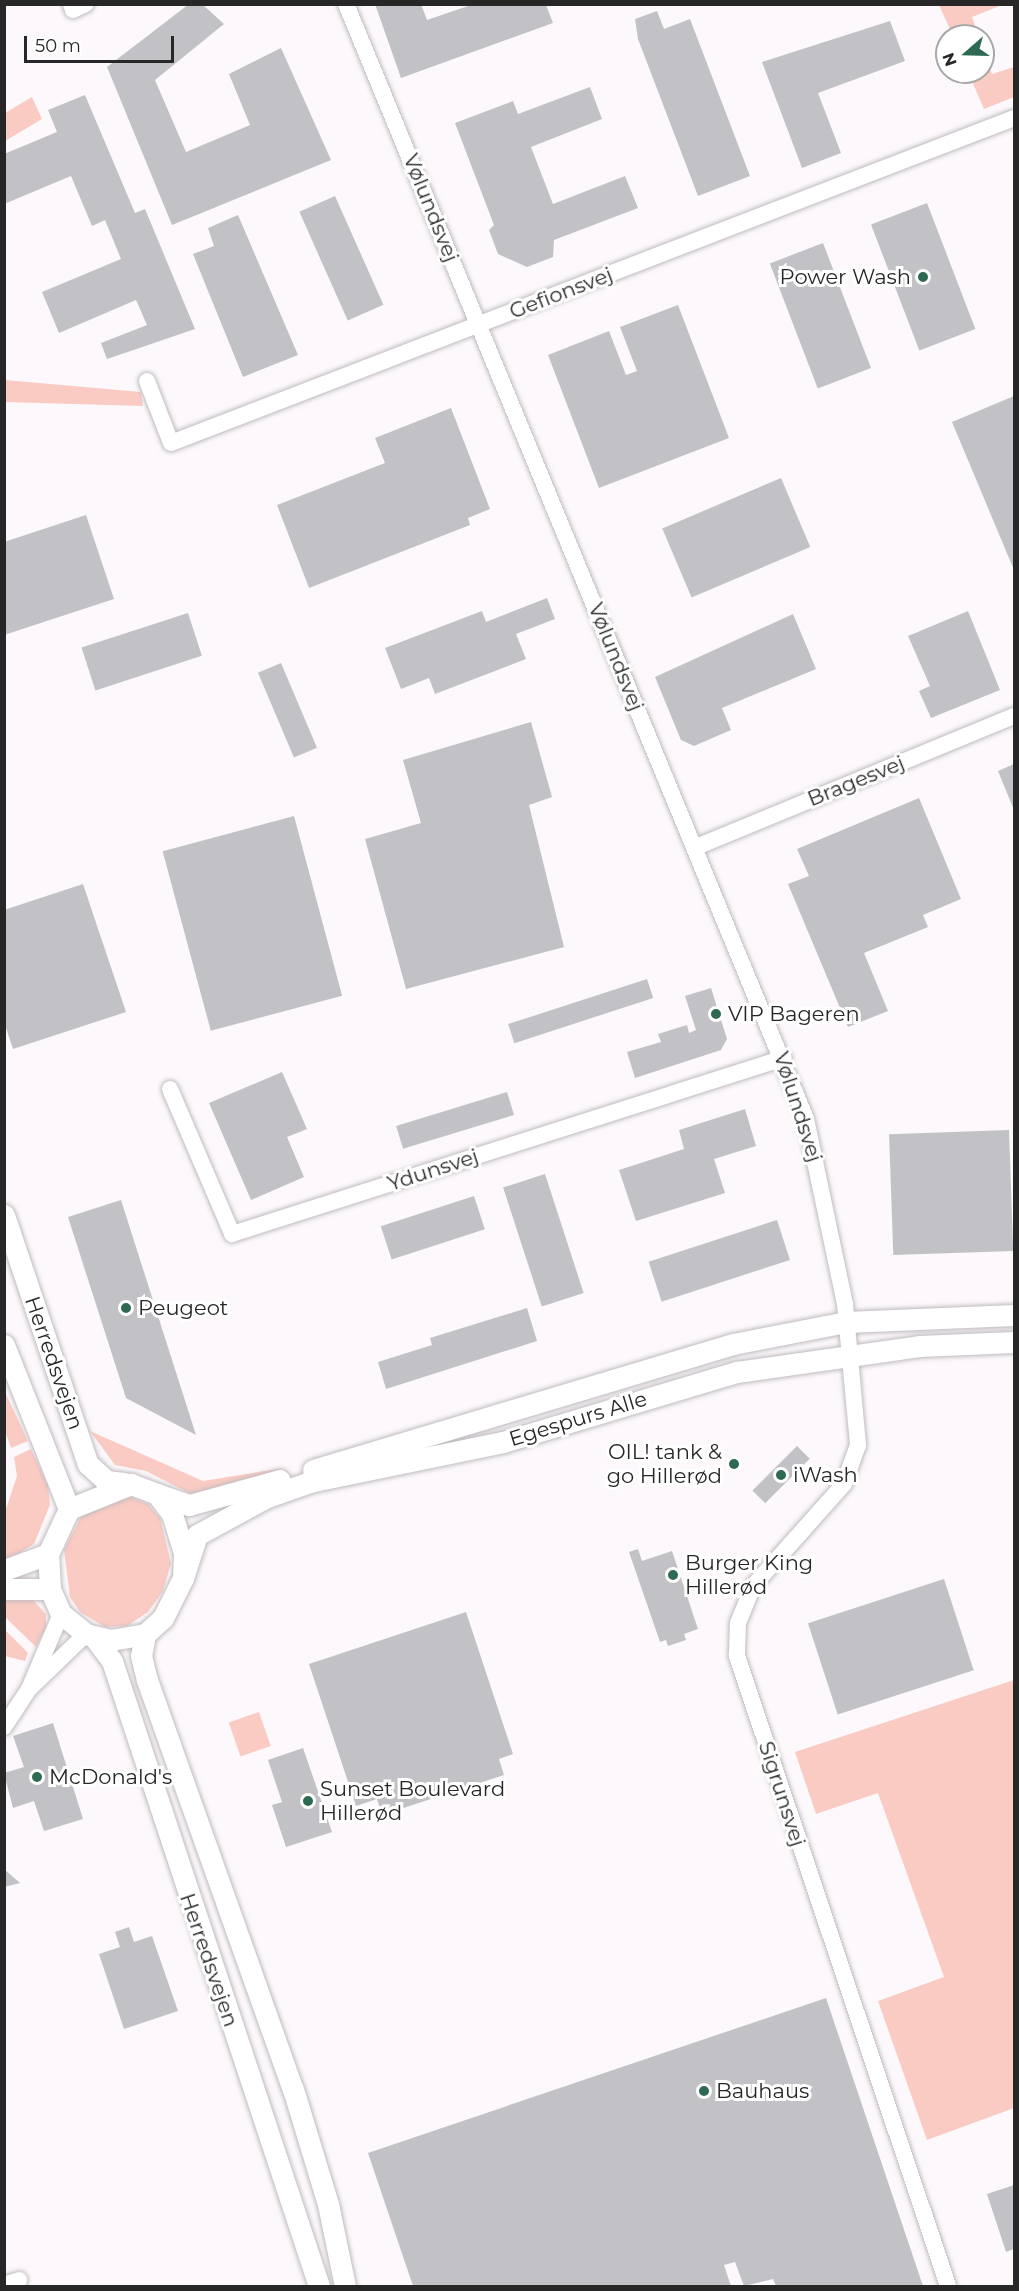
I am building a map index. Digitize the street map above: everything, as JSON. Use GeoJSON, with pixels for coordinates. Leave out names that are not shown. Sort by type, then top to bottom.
{"type":"FeatureCollection","features":[{"type":"Feature","properties":{"kind":"street"},"geometry":{"type":"LineString","coordinates":[[71,4],[73,10],[86,4]]}},
{"type":"Feature","properties":{"kind":"street","name":"Vølundsvej"},"geometry":{"type":"LineString","coordinates":[[346,4],[784,1058],[824,1193],[846,1322]]}},
{"type":"Feature","properties":{"kind":"street","name":"Gefionsvej"},"geometry":{"type":"LineString","coordinates":[[147,381],[171,443],[1014,118]]}},
{"type":"Feature","properties":{"kind":"street","name":"Bragesvej"},"geometry":{"type":"LineString","coordinates":[[696,847],[1014,716]]}},
{"type":"Feature","properties":{"kind":"street","name":"Ydunsvej"},"geometry":{"type":"LineString","coordinates":[[170,1089],[232,1234],[784,1058]]}},
{"type":"Feature","properties":{"kind":"street","name":"Herredsvejen"},"geometry":{"type":"LineString","coordinates":[[4,1215],[88,1464],[106,1481],[131,1484]]}},
{"type":"Feature","properties":{"kind":"street","name":"Egespurs Alle"},"geometry":{"type":"LineString","coordinates":[[157,1494],[189,1505],[733,1344],[846,1322],[1014,1315]]}},
{"type":"Feature","properties":{"kind":"street","name":"Sigrunsvej"},"geometry":{"type":"LineString","coordinates":[[846,1322],[858,1445],[852,1465],[844,1484],[753,1586],[738,1623],[737,1656],[948,2286]]}},
{"type":"Feature","properties":{"kind":"street","name":"Egespurs Alle"},"geometry":{"type":"LineString","coordinates":[[183,1578],[197,1535],[267,1497],[313,1481],[503,1442],[737,1372],[850,1354],[1014,1342]]}},
{"type":"Feature","properties":{"kind":"street","name":"Herredsvejen"},"geometry":{"type":"LineString","coordinates":[[4,1345],[69,1509]]}},
{"type":"Feature","properties":{"kind":"street"},"geometry":{"type":"LineString","coordinates":[[131,1484],[157,1494],[181,1533],[183,1578],[163,1618],[145,1634],[111,1640],[90,1636],[61,1614],[50,1589],[48,1554],[69,1509],[131,1484]]}},
{"type":"Feature","properties":{"kind":"street"},"geometry":{"type":"LineString","coordinates":[[4,1570],[48,1554]]}},
{"type":"Feature","properties":{"kind":"street"},"geometry":{"type":"LineString","coordinates":[[4,1589],[50,1589]]}},
{"type":"Feature","properties":{"kind":"street"},"geometry":{"type":"LineString","coordinates":[[4,1727],[29,1689],[61,1614]]}},
{"type":"Feature","properties":{"kind":"street","name":"Herredsvejen"},"geometry":{"type":"LineString","coordinates":[[145,1634],[141,1656],[165,1736],[252,1971],[328,2204],[345,2286]]}},
{"type":"Feature","properties":{"kind":"street"},"geometry":{"type":"LineString","coordinates":[[29,1689],[90,1636]]}},
{"type":"Feature","properties":{"kind":"street","name":"Herredsvejen"},"geometry":{"type":"LineString","coordinates":[[90,1636],[112,1661],[319,2286]]}},
{"type":"Feature","properties":{"kind":"street"},"geometry":{"type":"LineString","coordinates":[[328,2204],[358,2286]]}},
{"type":"Feature","properties":{"kind":"shaded area"},"geometry":{"type":"Polygon","coordinates":[[[939,5],[1002,5],[972,17],[975,24],[948,24],[939,5]]]}},
{"type":"Feature","properties":{"kind":"shaded area"},"geometry":{"type":"Polygon","coordinates":[[[1014,67],[1014,97],[984,109],[973,84],[995,84],[995,73],[1014,67]]]}},
{"type":"Feature","properties":{"kind":"shaded area"},"geometry":{"type":"Polygon","coordinates":[[[32,97],[42,119],[5,141],[5,113],[32,97]]]}},
{"type":"Feature","properties":{"kind":"shaded area"},"geometry":{"type":"Polygon","coordinates":[[[5,380],[141,392],[143,406],[5,402],[5,380]]]}},
{"type":"Feature","properties":{"kind":"shaded area"},"geometry":{"type":"Polygon","coordinates":[[[5,1392],[28,1441],[11,1448],[5,1431],[5,1392]]]}},
{"type":"Feature","properties":{"kind":"shaded area"},"geometry":{"type":"Polygon","coordinates":[[[90,1431],[203,1481],[284,1468],[191,1494],[146,1471],[115,1465],[90,1431]]]}},
{"type":"Feature","properties":{"kind":"shaded area"},"geometry":{"type":"Polygon","coordinates":[[[31,1449],[48,1485],[50,1505],[34,1544],[5,1562],[4,1515],[17,1476],[14,1457],[31,1449]]]}},
{"type":"Feature","properties":{"kind":"shaded area"},"geometry":{"type":"Polygon","coordinates":[[[125,1495],[148,1504],[160,1518],[171,1563],[163,1591],[148,1612],[127,1626],[105,1627],[80,1612],[70,1597],[64,1550],[84,1511],[125,1495]]]}},
{"type":"Feature","properties":{"kind":"shaded area"},"geometry":{"type":"Polygon","coordinates":[[[5,1595],[29,1596],[46,1614],[46,1628],[36,1647],[5,1617],[5,1595]]]}},
{"type":"Feature","properties":{"kind":"shaded area"},"geometry":{"type":"Polygon","coordinates":[[[5,1630],[28,1653],[25,1661],[5,1656],[5,1630]]]}},
{"type":"Feature","properties":{"kind":"shaded area"},"geometry":{"type":"Polygon","coordinates":[[[1014,1680],[1014,2108],[927,2140],[878,2001],[944,1977],[878,1793],[816,1814],[795,1752],[1014,1680]]]}},
{"type":"Feature","properties":{"kind":"shaded area"},"geometry":{"type":"Polygon","coordinates":[[[259,1712],[271,1746],[240,1756],[229,1722],[259,1712]]]}},
{"type":"Feature","properties":{"kind":"building"},"geometry":{"type":"Polygon","coordinates":[[[189,4],[202,4],[224,24],[155,80],[186,152],[250,125],[229,74],[281,48],[331,160],[172,225],[107,67],[189,4]]]}},
{"type":"Feature","properties":{"kind":"building"},"geometry":{"type":"Polygon","coordinates":[[[375,4],[421,4],[427,20],[471,5],[546,5],[553,23],[401,78],[375,4]]]}},
{"type":"Feature","properties":{"kind":"building"},"geometry":{"type":"Polygon","coordinates":[[[657,11],[664,29],[690,19],[750,176],[698,196],[638,39],[635,19],[657,11]]]}},
{"type":"Feature","properties":{"kind":"building"},"geometry":{"type":"Polygon","coordinates":[[[890,21],[905,61],[818,93],[841,153],[802,168],[762,62],[890,21]]]}},
{"type":"Feature","properties":{"kind":"building"},"geometry":{"type":"Polygon","coordinates":[[[590,87],[602,119],[531,147],[553,204],[625,176],[638,208],[554,240],[553,257],[527,267],[498,254],[489,230],[494,225],[455,123],[513,101],[518,114],[590,87]]]}},
{"type":"Feature","properties":{"kind":"building"},"geometry":{"type":"Polygon","coordinates":[[[85,95],[135,213],[145,209],[195,329],[107,359],[101,343],[147,325],[136,300],[59,333],[42,292],[121,259],[105,220],[92,226],[71,176],[4,204],[4,154],[57,132],[48,110],[85,95]]]}},
{"type":"Feature","properties":{"kind":"building"},"geometry":{"type":"Polygon","coordinates":[[[335,196],[383,305],[348,321],[299,212],[335,196]]]}},
{"type":"Feature","properties":{"kind":"building","name":"Power Wash"},"geometry":{"type":"Polygon","coordinates":[[[927,203],[975,329],[919,351],[871,225],[927,203]]]}},
{"type":"Feature","properties":{"kind":"building"},"geometry":{"type":"Polygon","coordinates":[[[238,215],[298,355],[243,377],[193,254],[214,246],[208,228],[238,215]]]}},
{"type":"Feature","properties":{"kind":"building"},"geometry":{"type":"Polygon","coordinates":[[[823,243],[871,368],[818,389],[770,263],[823,243]]]}},
{"type":"Feature","properties":{"kind":"building"},"geometry":{"type":"Polygon","coordinates":[[[678,305],[729,438],[599,488],[548,355],[609,331],[626,375],[637,371],[620,327],[678,305]]]}},
{"type":"Feature","properties":{"kind":"building"},"geometry":{"type":"Polygon","coordinates":[[[1014,396],[1014,570],[952,422],[1014,396]]]}},
{"type":"Feature","properties":{"kind":"building"},"geometry":{"type":"Polygon","coordinates":[[[451,408],[490,509],[468,518],[470,525],[309,588],[277,505],[385,463],[375,438],[451,408]]]}},
{"type":"Feature","properties":{"kind":"building"},"geometry":{"type":"Polygon","coordinates":[[[781,478],[810,547],[692,597],[662,528],[781,478]]]}},
{"type":"Feature","properties":{"kind":"building"},"geometry":{"type":"Polygon","coordinates":[[[86,515],[114,599],[4,635],[4,542],[86,515]]]}},
{"type":"Feature","properties":{"kind":"building"},"geometry":{"type":"Polygon","coordinates":[[[547,598],[555,619],[516,634],[526,659],[435,694],[429,678],[401,689],[385,648],[482,611],[486,622],[547,598]]]}},
{"type":"Feature","properties":{"kind":"building"},"geometry":{"type":"Polygon","coordinates":[[[968,611],[1000,690],[931,718],[919,691],[930,686],[908,636],[968,611]]]}},
{"type":"Feature","properties":{"kind":"building"},"geometry":{"type":"Polygon","coordinates":[[[188,613],[202,656],[95,690],[81,648],[188,613]]]}},
{"type":"Feature","properties":{"kind":"building"},"geometry":{"type":"Polygon","coordinates":[[[793,614],[816,669],[722,708],[731,730],[694,746],[681,740],[655,677],[793,614]]]}},
{"type":"Feature","properties":{"kind":"building"},"geometry":{"type":"Polygon","coordinates":[[[281,663],[317,748],[294,757],[258,673],[281,663]]]}},
{"type":"Feature","properties":{"kind":"building"},"geometry":{"type":"Polygon","coordinates":[[[531,722],[552,797],[529,805],[564,947],[406,989],[365,839],[421,823],[403,760],[531,722]]]}},
{"type":"Feature","properties":{"kind":"building"},"geometry":{"type":"Polygon","coordinates":[[[1014,764],[1014,810],[998,771],[1014,764]]]}},
{"type":"Feature","properties":{"kind":"building"},"geometry":{"type":"Polygon","coordinates":[[[919,798],[961,899],[923,915],[928,927],[864,953],[888,1011],[848,1027],[788,884],[809,876],[797,849],[919,798]]]}},
{"type":"Feature","properties":{"kind":"building"},"geometry":{"type":"Polygon","coordinates":[[[294,816],[342,996],[211,1031],[163,851],[294,816]]]}},
{"type":"Feature","properties":{"kind":"building"},"geometry":{"type":"Polygon","coordinates":[[[83,884],[126,1012],[13,1049],[4,1022],[4,910],[83,884]]]}},
{"type":"Feature","properties":{"kind":"building"},"geometry":{"type":"Polygon","coordinates":[[[647,979],[653,998],[514,1043],[508,1024],[647,979]]]}},
{"type":"Feature","properties":{"kind":"building"},"geometry":{"type":"Polygon","coordinates":[[[711,988],[727,1039],[721,1050],[635,1078],[627,1052],[661,1042],[658,1034],[687,1025],[689,1033],[696,1030],[685,996],[711,988]]]}},
{"type":"Feature","properties":{"kind":"building"},"geometry":{"type":"Polygon","coordinates":[[[282,1072],[307,1129],[287,1137],[304,1177],[251,1200],[209,1103],[282,1072]]]}},
{"type":"Feature","properties":{"kind":"building"},"geometry":{"type":"Polygon","coordinates":[[[507,1092],[514,1115],[403,1149],[396,1126],[507,1092]]]}},
{"type":"Feature","properties":{"kind":"building"},"geometry":{"type":"Polygon","coordinates":[[[745,1109],[756,1146],[714,1159],[725,1193],[636,1221],[619,1170],[684,1149],[679,1130],[745,1109]]]}},
{"type":"Feature","properties":{"kind":"building"},"geometry":{"type":"Polygon","coordinates":[[[1009,1130],[1013,1251],[893,1255],[889,1134],[1009,1130]]]}},
{"type":"Feature","properties":{"kind":"building"},"geometry":{"type":"Polygon","coordinates":[[[545,1174],[584,1293],[542,1306],[503,1188],[545,1174]]]}},
{"type":"Feature","properties":{"kind":"building"},"geometry":{"type":"Polygon","coordinates":[[[474,1196],[485,1229],[392,1260],[381,1226],[474,1196]]]}},
{"type":"Feature","properties":{"kind":"building","name":"Peugeot"},"geometry":{"type":"Polygon","coordinates":[[[121,1200],[196,1435],[126,1398],[68,1217],[121,1200]]]}},
{"type":"Feature","properties":{"kind":"building"},"geometry":{"type":"Polygon","coordinates":[[[777,1220],[790,1260],[662,1302],[649,1262],[777,1220]]]}},
{"type":"Feature","properties":{"kind":"building"},"geometry":{"type":"Polygon","coordinates":[[[527,1308],[537,1341],[386,1389],[378,1362],[432,1345],[430,1338],[527,1308]]]}},
{"type":"Feature","properties":{"kind":"building","name":"iWash"},"geometry":{"type":"Polygon","coordinates":[[[797,1446],[810,1459],[765,1503],[752,1491],[797,1446]]]}},
{"type":"Feature","properties":{"kind":"building"},"geometry":{"type":"Polygon","coordinates":[[[638,1549],[642,1561],[672,1551],[698,1629],[684,1634],[686,1640],[668,1646],[666,1640],[660,1642],[629,1552],[638,1549]]]}},
{"type":"Feature","properties":{"kind":"building"},"geometry":{"type":"Polygon","coordinates":[[[944,1579],[974,1670],[838,1714],[808,1623],[944,1579]]]}},
{"type":"Feature","properties":{"kind":"building"},"geometry":{"type":"Polygon","coordinates":[[[466,1612],[513,1754],[499,1759],[504,1775],[382,1815],[377,1799],[356,1806],[309,1664],[466,1612]]]}},
{"type":"Feature","properties":{"kind":"building","name":"McDonald's"},"geometry":{"type":"Polygon","coordinates":[[[53,1723],[83,1819],[44,1831],[34,1801],[13,1808],[4,1773],[24,1767],[13,1736],[53,1723]]]}},
{"type":"Feature","properties":{"kind":"building"},"geometry":{"type":"Polygon","coordinates":[[[303,1748],[332,1832],[286,1847],[272,1805],[282,1802],[268,1760],[303,1748]]]}},
{"type":"Feature","properties":{"kind":"building"},"geometry":{"type":"Polygon","coordinates":[[[4,1869],[20,1883],[4,1887],[4,1869]]]}},
{"type":"Feature","properties":{"kind":"building"},"geometry":{"type":"Polygon","coordinates":[[[129,1927],[134,1942],[152,1936],[178,2011],[124,2029],[99,1954],[120,1947],[115,1932],[129,1927]]]}},
{"type":"Feature","properties":{"kind":"building","name":"Bauhaus"},"geometry":{"type":"Polygon","coordinates":[[[826,1998],[923,2286],[776,2286],[773,2279],[744,2286],[735,2262],[724,2265],[731,2286],[413,2286],[368,2153],[826,1998]]]}},
{"type":"Feature","properties":{"kind":"building"},"geometry":{"type":"Polygon","coordinates":[[[1014,2185],[1014,2249],[1006,2252],[987,2194],[1014,2185]]]}},
{"type":"Feature","properties":{"kind":"place","name":"Power Wash"},"geometry":{"type":"Point","coordinates":[923,277]}},
{"type":"Feature","properties":{"kind":"place","name":"VIP Bageren"},"geometry":{"type":"Point","coordinates":[716,1014]}},
{"type":"Feature","properties":{"kind":"place","name":"Peugeot"},"geometry":{"type":"Point","coordinates":[126,1308]}},
{"type":"Feature","properties":{"kind":"place","name":"OIL! tank & go Hillerød"},"geometry":{"type":"Point","coordinates":[734,1464]}},
{"type":"Feature","properties":{"kind":"place","name":"iWash"},"geometry":{"type":"Point","coordinates":[781,1475]}},
{"type":"Feature","properties":{"kind":"place","name":"Burger King Hillerød"},"geometry":{"type":"Point","coordinates":[673,1575]}},
{"type":"Feature","properties":{"kind":"place","name":"McDonald's"},"geometry":{"type":"Point","coordinates":[37,1777]}},
{"type":"Feature","properties":{"kind":"place","name":"Sunset Boulevard Hillerød"},"geometry":{"type":"Point","coordinates":[308,1801]}},
{"type":"Feature","properties":{"kind":"place","name":"Bauhaus"},"geometry":{"type":"Point","coordinates":[704,2091]}}]}
